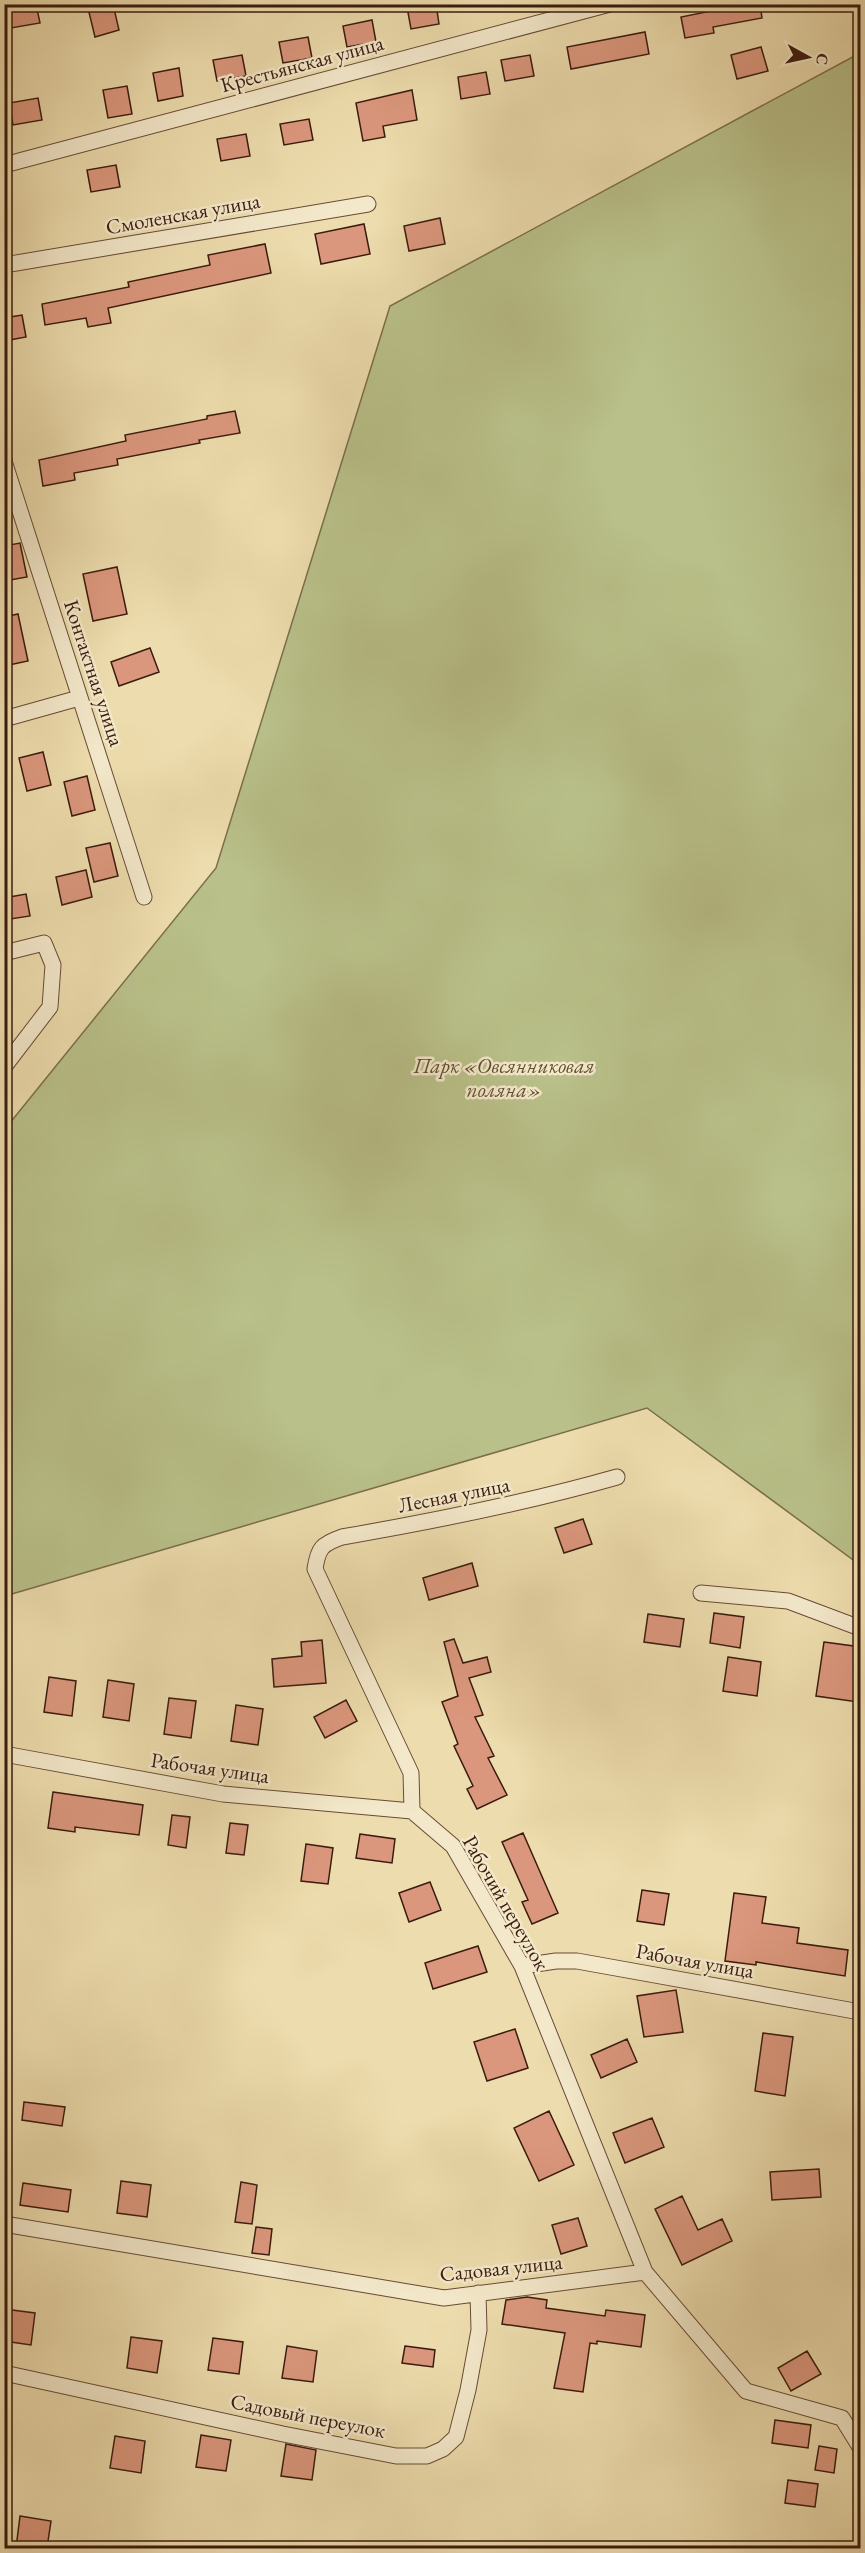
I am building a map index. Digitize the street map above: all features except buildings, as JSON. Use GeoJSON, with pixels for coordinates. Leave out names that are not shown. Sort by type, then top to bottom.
{"type":"FeatureCollection","features":[{"type":"Feature","properties":{"kind":"street","name":"Крестьянская улица"},"geometry":{"type":"LineString","coordinates":[[4,165],[610,4]]}},
{"type":"Feature","properties":{"kind":"street","name":"Смоленская улица"},"geometry":{"type":"LineString","coordinates":[[4,265],[368,204]]}},
{"type":"Feature","properties":{"kind":"street","name":"Контактная улица"},"geometry":{"type":"LineString","coordinates":[[4,461],[11,507],[80,698],[144,897]]}},
{"type":"Feature","properties":{"kind":"street"},"geometry":{"type":"LineString","coordinates":[[4,718],[80,698]]}},
{"type":"Feature","properties":{"kind":"street"},"geometry":{"type":"LineString","coordinates":[[4,953],[44,943],[53,964],[50,1007],[4,1067]]}},
{"type":"Feature","properties":{"kind":"street","name":"Лесная улица"},"geometry":{"type":"LineString","coordinates":[[412,1811],[411,1773],[315,1569],[318,1552],[328,1542],[342,1537],[456,1518],[549,1497],[617,1477]]}},
{"type":"Feature","properties":{"kind":"street"},"geometry":{"type":"LineString","coordinates":[[701,1593],[788,1601],[861,1628]]}},
{"type":"Feature","properties":{"kind":"street","name":"Рабочая улица"},"geometry":{"type":"LineString","coordinates":[[4,1754],[223,1794],[412,1811]]}},
{"type":"Feature","properties":{"kind":"street","name":"Рабочий переулок"},"geometry":{"type":"LineString","coordinates":[[412,1811],[453,1846],[522,1966],[645,2272]]}},
{"type":"Feature","properties":{"kind":"street","name":"Рабочая улица"},"geometry":{"type":"LineString","coordinates":[[522,1966],[556,1961],[577,1961],[861,2012]]}},
{"type":"Feature","properties":{"kind":"street","name":"Садовая улица"},"geometry":{"type":"LineString","coordinates":[[4,2224],[444,2298],[645,2272]]}},
{"type":"Feature","properties":{"kind":"street"},"geometry":{"type":"LineString","coordinates":[[645,2272],[746,2391],[842,2418],[861,2447]]}},
{"type":"Feature","properties":{"kind":"street","name":"Садовый переулок"},"geometry":{"type":"LineString","coordinates":[[4,2373],[294,2436],[396,2456],[427,2456],[443,2449],[456,2437],[468,2390],[479,2330],[478,2293]]}},
{"type":"Feature","properties":{"kind":"green space","name":"Парк «Овсянниковая поляна»"},"geometry":{"type":"Polygon","coordinates":[[[860,53],[860,1565],[647,1408],[5,1596],[5,1129],[216,868],[390,306],[860,53]]]}}]}
